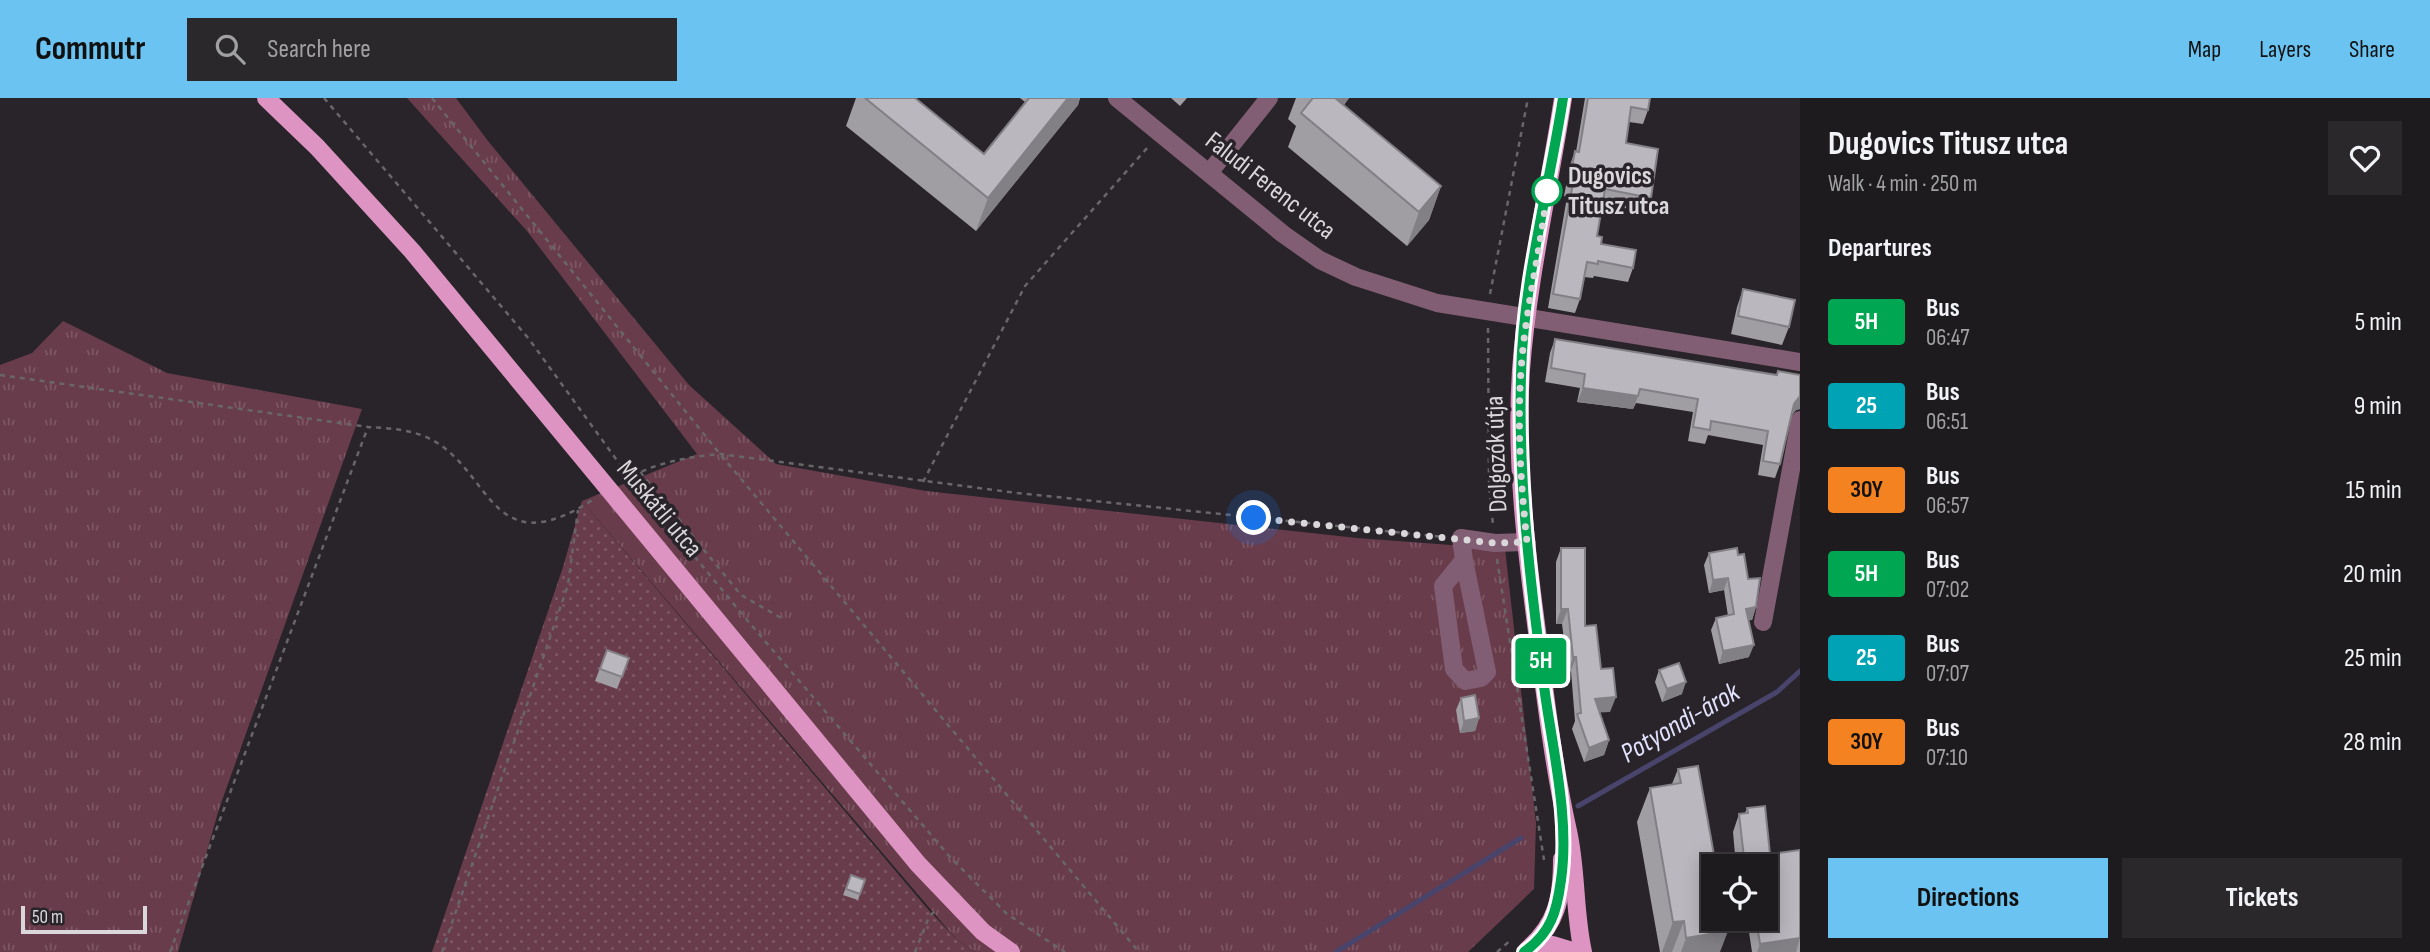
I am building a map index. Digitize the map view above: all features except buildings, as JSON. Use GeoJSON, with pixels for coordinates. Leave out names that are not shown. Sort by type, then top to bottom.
{"type":"FeatureCollection","features":[{"type":"Feature","properties":{"kind":"main road","name":"Muskátli utca"},"geometry":{"type":"LineString","coordinates":[[266,98],[317,147],[412,251],[949,898],[983,932],[1011,952]]}},
{"type":"Feature","properties":{"kind":"main road","name":"Dolgozók útja"},"geometry":{"type":"LineString","coordinates":[[1526,951],[1544,935],[1554,919],[1562,877],[1562,810],[1527,542],[1520,445],[1521,371],[1527,316],[1563,98]]}},
{"type":"Feature","properties":{"kind":"main road","name":"Dolgozók útja"},"geometry":{"type":"LineString","coordinates":[[1562,810],[1569,833],[1576,921],[1583,952]]}},
{"type":"Feature","properties":{"kind":"main road"},"geometry":{"type":"LineString","coordinates":[[1526,951],[1553,945],[1576,952]]}},
{"type":"Feature","properties":{"kind":"street","name":"Faludi Ferenc utca"},"geometry":{"type":"LineString","coordinates":[[1117,98],[1310,254],[1356,277],[1437,303],[1527,316]]}},
{"type":"Feature","properties":{"kind":"street"},"geometry":{"type":"LineString","coordinates":[[1209,173],[1269,98]]}},
{"type":"Feature","properties":{"kind":"street"},"geometry":{"type":"LineString","coordinates":[[1527,316],[1800,362]]}},
{"type":"Feature","properties":{"kind":"street"},"geometry":{"type":"LineString","coordinates":[[1763,622],[1800,420]]}},
{"type":"Feature","properties":{"kind":"street"},"geometry":{"type":"LineString","coordinates":[[1464,560],[1443,586],[1454,669],[1465,681],[1481,678],[1487,672],[1461,538],[1495,543],[1527,542]]}},
{"type":"Feature","properties":{"kind":"path"},"geometry":{"type":"LineString","coordinates":[[324,98],[529,340],[629,477],[747,620],[963,872],[1007,914],[1065,952]]}},
{"type":"Feature","properties":{"kind":"path"},"geometry":{"type":"LineString","coordinates":[[432,98],[720,454],[1139,952]]}},
{"type":"Feature","properties":{"kind":"path"},"geometry":{"type":"LineString","coordinates":[[923,482],[1025,286],[1160,134]]}},
{"type":"Feature","properties":{"kind":"path"},"geometry":{"type":"LineString","coordinates":[[0,375],[368,428],[391,428],[423,435],[453,457],[502,514],[523,522],[551,520],[578,510],[568,585],[442,952]]}},
{"type":"Feature","properties":{"kind":"path"},"geometry":{"type":"LineString","coordinates":[[170,952],[368,428]]}},
{"type":"Feature","properties":{"kind":"path"},"geometry":{"type":"LineString","coordinates":[[629,477],[687,457],[720,454],[923,482],[1461,538]]}},
{"type":"Feature","properties":{"kind":"path"},"geometry":{"type":"LineString","coordinates":[[640,472],[741,595],[783,619]]}},
{"type":"Feature","properties":{"kind":"path"},"geometry":{"type":"LineString","coordinates":[[915,952],[929,917],[949,898]]}},
{"type":"Feature","properties":{"kind":"green space"},"geometry":{"type":"Polygon","coordinates":[[[407,98],[456,98],[488,141],[689,385],[776,464],[926,491],[1357,538],[1505,549],[1536,823],[1534,889],[1468,952],[975,952],[956,939],[582,501],[697,454],[527,231],[407,98]]]}},
{"type":"Feature","properties":{"kind":"green space"},"geometry":{"type":"Polygon","coordinates":[[[63,321],[167,373],[362,409],[219,809],[178,952],[0,952],[0,365],[32,353],[63,321]]]}},
{"type":"Feature","properties":{"kind":"green space"},"geometry":{"type":"Polygon","coordinates":[[[582,501],[926,907],[956,939],[975,952],[432,952],[563,567],[582,501]]]}},
{"type":"Feature","properties":{"kind":"waterway","name":"Potyondi-árok"},"geometry":{"type":"LineString","coordinates":[[1578,806],[1777,692],[1800,671]]}},
{"type":"Feature","properties":{"kind":"waterway","name":"Potyondi-árok"},"geometry":{"type":"LineString","coordinates":[[1336,952],[1521,838]]}},
{"type":"Feature","properties":{"kind":"bus line","name":"5H"},"geometry":{"type":"LineString","coordinates":[[1524,952],[1544,935],[1554,919],[1562,877],[1562,810],[1533,601],[1520,457],[1521,371],[1530,294],[1563,98]]}},
{"type":"Feature","properties":{"kind":"place","name":"Dugovics Titusz utca"},"geometry":{"type":"Point","coordinates":[1547,191]}},
{"type":"Feature","properties":{"kind":"route"},"geometry":{"type":"LineString","coordinates":[[1254,518],[1495,543],[1527,542],[1520,457],[1521,371],[1530,294],[1547,191]]}}]}
